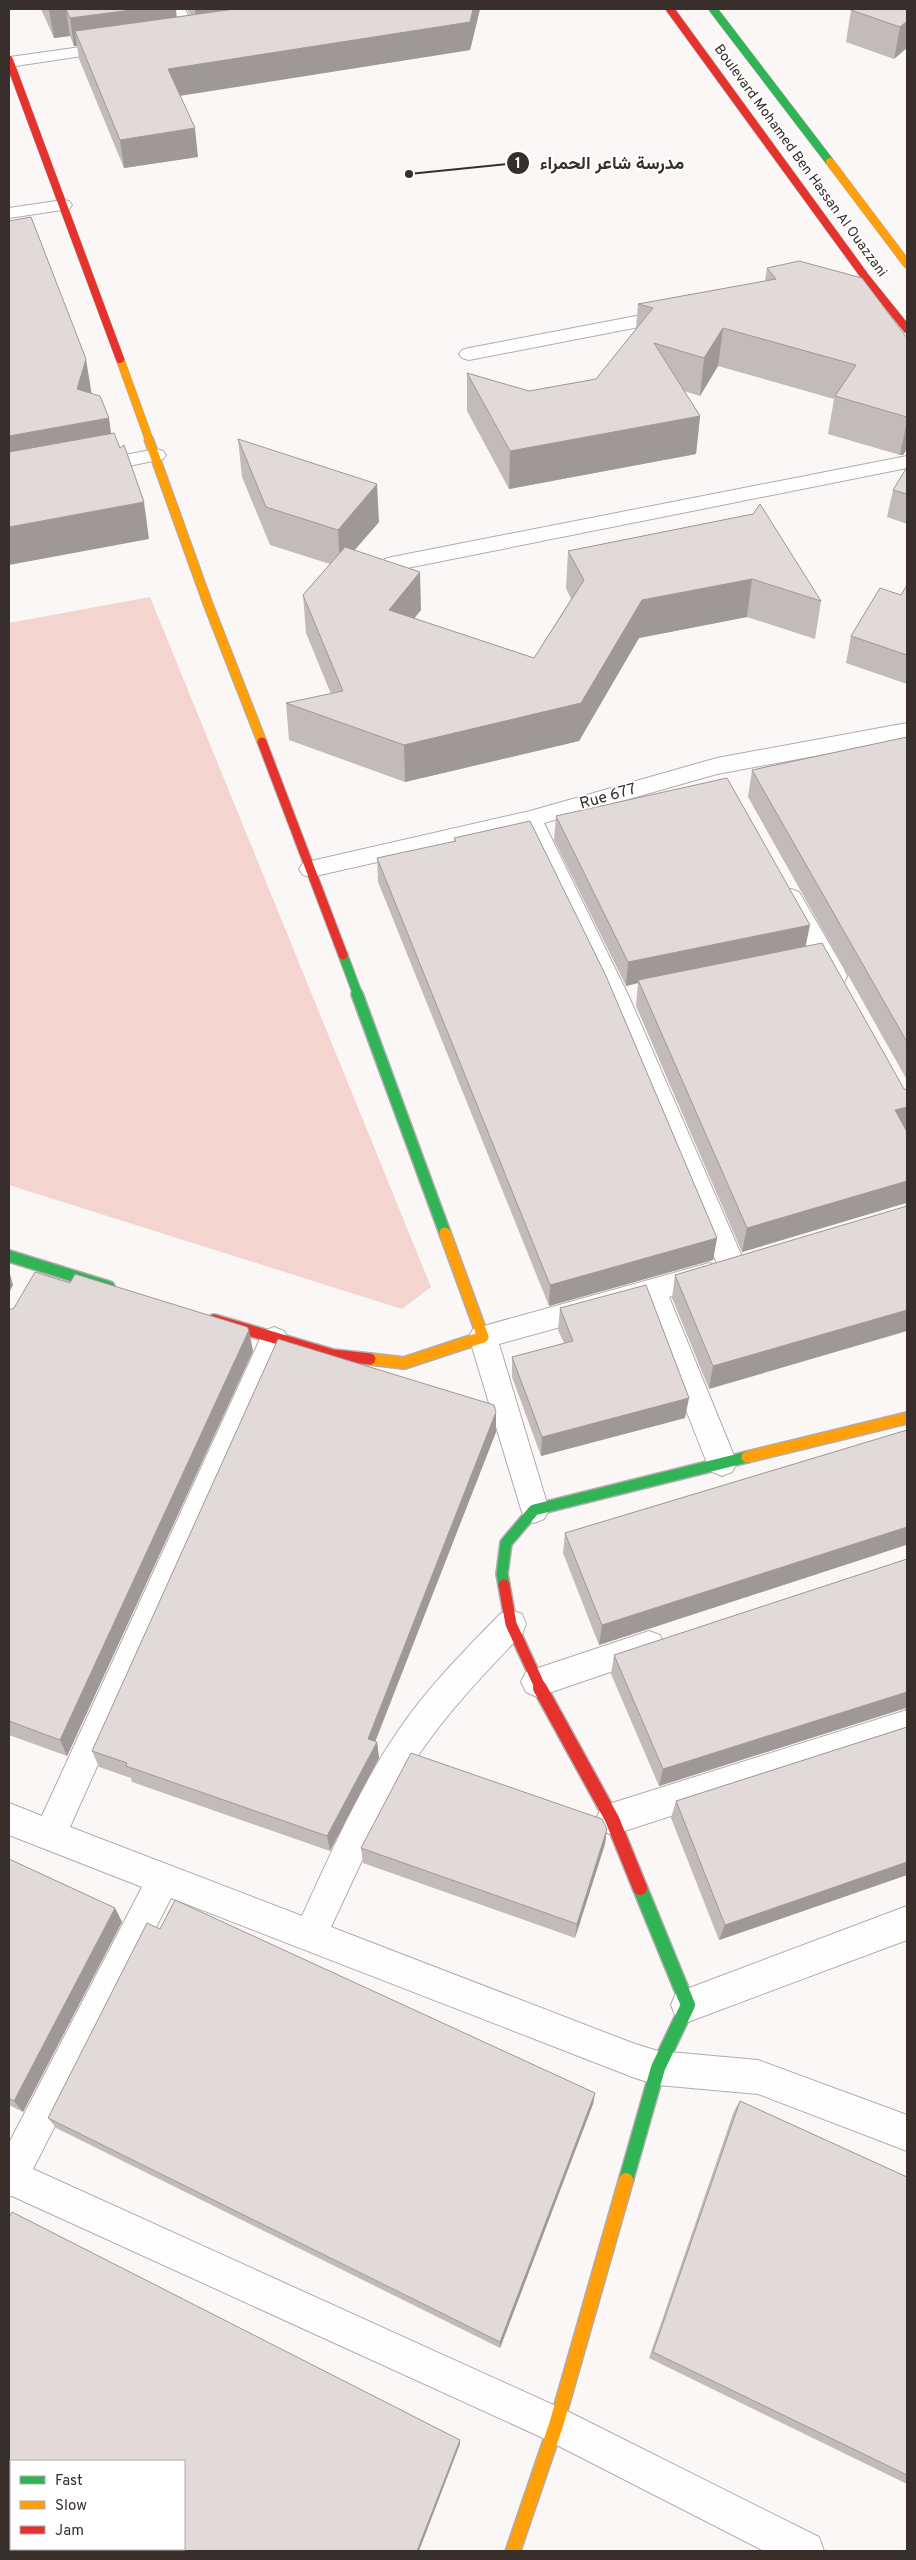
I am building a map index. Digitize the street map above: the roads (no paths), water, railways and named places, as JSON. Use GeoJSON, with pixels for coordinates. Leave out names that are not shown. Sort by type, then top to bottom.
{"type":"FeatureCollection","features":[{"type":"Feature","properties":{"kind":"street"},"geometry":{"type":"LineString","coordinates":[[177,9],[190,36]]}},
{"type":"Feature","properties":{"kind":"street","name":"Boulevard Mohamed Ben Hassan Al Ouazzani"},"geometry":{"type":"LineString","coordinates":[[670,9],[858,280],[907,329]]}},
{"type":"Feature","properties":{"kind":"street","name":"Boulevard Mohamed Ben Hassan Al Ouazzani"},"geometry":{"type":"LineString","coordinates":[[713,9],[907,264]]}},
{"type":"Feature","properties":{"kind":"street"},"geometry":{"type":"LineString","coordinates":[[171,39],[209,33]]}},
{"type":"Feature","properties":{"kind":"street"},"geometry":{"type":"LineString","coordinates":[[133,44],[9,61],[156,456],[208,604],[311,868],[483,1337],[534,1510]]}},
{"type":"Feature","properties":{"kind":"street"},"geometry":{"type":"LineString","coordinates":[[9,214],[63,205]]}},
{"type":"Feature","properties":{"kind":"street"},"geometry":{"type":"LineString","coordinates":[[469,354],[689,312]]}},
{"type":"Feature","properties":{"kind":"street"},"geometry":{"type":"LineString","coordinates":[[77,470],[156,456]]}},
{"type":"Feature","properties":{"kind":"street"},"geometry":{"type":"LineString","coordinates":[[392,564],[907,462]]}},
{"type":"Feature","properties":{"kind":"street","name":"Rue 677"},"geometry":{"type":"LineString","coordinates":[[311,868],[907,731]]}},
{"type":"Feature","properties":{"kind":"street"},"geometry":{"type":"LineString","coordinates":[[530,819],[627,998],[733,1268]]}},
{"type":"Feature","properties":{"kind":"street"},"geometry":{"type":"LineString","coordinates":[[780,878],[847,998]]}},
{"type":"Feature","properties":{"kind":"street"},"geometry":{"type":"LineString","coordinates":[[796,962],[824,956]]}},
{"type":"Feature","properties":{"kind":"street"},"geometry":{"type":"LineString","coordinates":[[9,1256],[124,1292]]}},
{"type":"Feature","properties":{"kind":"street"},"geometry":{"type":"LineString","coordinates":[[199,1315],[274,1339],[333,1355],[404,1362],[483,1337],[761,1260]]}},
{"type":"Feature","properties":{"kind":"street"},"geometry":{"type":"LineString","coordinates":[[27,1290],[41,1266]]}},
{"type":"Feature","properties":{"kind":"street"},"geometry":{"type":"LineString","coordinates":[[652,1289],[722,1463]]}},
{"type":"Feature","properties":{"kind":"street"},"geometry":{"type":"LineString","coordinates":[[50,1834],[274,1339]]}},
{"type":"Feature","properties":{"kind":"street"},"geometry":{"type":"LineString","coordinates":[[688,2005],[612,1819],[537,1682],[511,1624],[502,1574],[506,1543],[534,1510],[907,1418]]}},
{"type":"Feature","properties":{"kind":"street"},"geometry":{"type":"LineString","coordinates":[[310,1935],[385,1781],[410,1740],[476,1660],[511,1624]]}},
{"type":"Feature","properties":{"kind":"street"},"geometry":{"type":"LineString","coordinates":[[537,1682],[679,1635]]}},
{"type":"Feature","properties":{"kind":"street"},"geometry":{"type":"LineString","coordinates":[[612,1819],[907,1725]]}},
{"type":"Feature","properties":{"kind":"street"},"geometry":{"type":"LineString","coordinates":[[9,1819],[635,2061],[658,2068],[758,2077],[907,2133]]}},
{"type":"Feature","properties":{"kind":"street"},"geometry":{"type":"LineString","coordinates":[[164,1878],[9,2177],[556,2425],[805,2551]]}},
{"type":"Feature","properties":{"kind":"street"},"geometry":{"type":"LineString","coordinates":[[513,2551],[556,2425],[658,2068],[688,2005],[907,1922]]}},
{"type":"Feature","properties":{"kind":"place","name":"مدرسة شاعر الحمراء"},"geometry":{"type":"Point","coordinates":[409,174]}}]}
